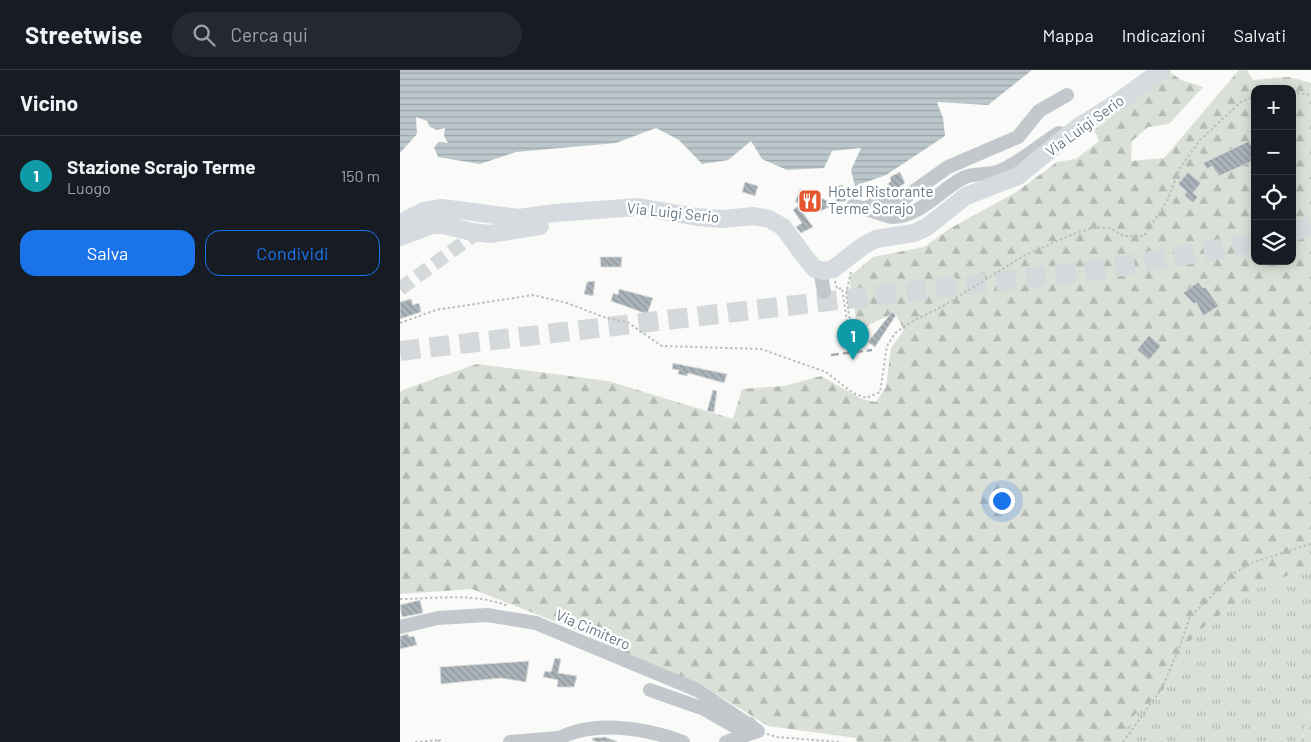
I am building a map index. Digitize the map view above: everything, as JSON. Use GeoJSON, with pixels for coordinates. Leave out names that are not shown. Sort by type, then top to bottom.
{"type":"FeatureCollection","features":[{"type":"Feature","properties":{"kind":"main road","name":"Via Luigi Serio"},"geometry":{"type":"LineString","coordinates":[[400,223],[424,211],[442,208],[519,218],[554,212],[639,206],[697,217],[722,219],[754,216],[769,219],[783,226],[815,269],[834,269],[863,246],[876,240],[914,233],[927,227],[966,196],[1018,176],[1068,135],[1162,70]]}},
{"type":"Feature","properties":{"kind":"main road"},"geometry":{"type":"LineString","coordinates":[[400,237],[432,225],[443,225],[490,234],[600,217],[675,212]]}},
{"type":"Feature","properties":{"kind":"street"},"geometry":{"type":"LineString","coordinates":[[1067,95],[1039,112],[1018,136],[948,167],[900,201],[888,206],[876,204],[859,207],[891,217],[905,215],[919,209],[962,178],[972,174],[996,172],[1059,132],[1068,135]]}},
{"type":"Feature","properties":{"kind":"street"},"geometry":{"type":"LineString","coordinates":[[483,228],[504,220],[519,218]]}},
{"type":"Feature","properties":{"kind":"street"},"geometry":{"type":"LineString","coordinates":[[820,270],[824,292]]}},
{"type":"Feature","properties":{"kind":"street","name":"Via Cimitero"},"geometry":{"type":"LineString","coordinates":[[400,627],[438,618],[487,615],[536,623],[697,690],[754,728]]}},
{"type":"Feature","properties":{"kind":"street"},"geometry":{"type":"LineString","coordinates":[[650,690],[688,702],[739,729],[754,728]]}},
{"type":"Feature","properties":{"kind":"street"},"geometry":{"type":"LineString","coordinates":[[510,742],[555,740],[585,730],[616,728],[683,742]]}},
{"type":"Feature","properties":{"kind":"street"},"geometry":{"type":"LineString","coordinates":[[726,742],[754,728]]}},
{"type":"Feature","properties":{"kind":"path"},"geometry":{"type":"LineString","coordinates":[[1296,93],[1311,95]]}},
{"type":"Feature","properties":{"kind":"path"},"geometry":{"type":"LineString","coordinates":[[400,323],[436,310],[533,295],[567,302],[606,318],[627,322],[662,346],[760,349],[826,372],[853,393],[866,398],[873,397],[880,392],[887,346],[895,333],[914,321],[943,306],[1025,256],[1076,233],[1094,227],[1110,228],[1123,236],[1144,236],[1167,201],[1180,168],[1200,140],[1242,101],[1251,98]]}},
{"type":"Feature","properties":{"kind":"path"},"geometry":{"type":"LineString","coordinates":[[848,268],[852,274],[846,294],[851,328],[848,328]]}},
{"type":"Feature","properties":{"kind":"path"},"geometry":{"type":"LineString","coordinates":[[843,290],[848,328],[855,357]]}},
{"type":"Feature","properties":{"kind":"path"},"geometry":{"type":"LineString","coordinates":[[1123,742],[1162,688],[1190,617],[1236,572],[1254,562],[1311,544]]}},
{"type":"Feature","properties":{"kind":"path"},"geometry":{"type":"LineString","coordinates":[[754,728],[777,737],[839,742]]}},
{"type":"Feature","properties":{"kind":"path"},"geometry":{"type":"LineString","coordinates":[[415,742],[440,740],[436,742]]}},
{"type":"Feature","properties":{"kind":"green space"},"geometry":{"type":"Polygon","coordinates":[[[1239,70],[1247,70],[1253,80],[1289,77],[1311,83],[1311,566],[1255,589],[1205,626],[1189,642],[1173,676],[1157,698],[1135,714],[1116,742],[857,742],[856,738],[768,726],[702,685],[613,648],[569,627],[472,589],[400,594],[400,392],[405,389],[477,364],[608,381],[733,419],[742,389],[784,386],[821,376],[862,399],[876,402],[886,387],[891,348],[904,330],[895,313],[870,324],[859,336],[849,277],[873,257],[924,247],[949,229],[1016,192],[1057,162],[1076,159],[1099,141],[1094,130],[1168,71],[1181,80],[1203,87],[1169,124],[1148,127],[1132,141],[1131,161],[1164,158],[1239,70]]]}},
{"type":"Feature","properties":{"kind":"green space"},"geometry":{"type":"Polygon","coordinates":[[[1311,566],[1311,711],[1301,742],[1116,742],[1135,714],[1157,698],[1173,676],[1189,642],[1205,626],[1255,589],[1311,566]]]}},
{"type":"Feature","properties":{"kind":"green space"},"geometry":{"type":"Polygon","coordinates":[[[1311,711],[1311,742],[1301,742],[1311,711]]]}},
{"type":"Feature","properties":{"kind":"shaded area"},"geometry":{"type":"Polygon","coordinates":[[[400,70],[1032,70],[988,105],[937,102],[943,118],[945,136],[886,175],[855,186],[851,170],[861,148],[832,151],[824,168],[787,170],[762,159],[751,141],[728,160],[702,164],[679,140],[656,128],[616,143],[516,152],[480,164],[438,157],[434,147],[439,142],[448,143],[444,136],[445,128],[437,130],[430,127],[427,121],[416,117],[417,134],[400,153],[400,70]]]}},
{"type":"Feature","properties":{"kind":"building"},"geometry":{"type":"Polygon","coordinates":[[[1249,141],[1251,145],[1251,162],[1219,176],[1212,166],[1207,169],[1203,163],[1249,141]]]}},
{"type":"Feature","properties":{"kind":"building"},"geometry":{"type":"Polygon","coordinates":[[[900,172],[905,183],[886,197],[880,191],[891,181],[890,177],[900,172]]]}},
{"type":"Feature","properties":{"kind":"building"},"geometry":{"type":"Polygon","coordinates":[[[1188,172],[1201,183],[1193,193],[1198,197],[1193,203],[1184,195],[1187,192],[1178,184],[1188,172]]]}},
{"type":"Feature","properties":{"kind":"building"},"geometry":{"type":"Polygon","coordinates":[[[745,182],[758,186],[755,196],[742,192],[745,182]]]}},
{"type":"Feature","properties":{"kind":"building"},"geometry":{"type":"Polygon","coordinates":[[[843,185],[846,201],[836,202],[833,187],[843,185]]]}},
{"type":"Feature","properties":{"kind":"building"},"geometry":{"type":"Polygon","coordinates":[[[800,189],[835,204],[819,212],[795,202],[800,189]]]}},
{"type":"Feature","properties":{"kind":"building"},"geometry":{"type":"Polygon","coordinates":[[[798,206],[813,227],[801,233],[796,227],[802,223],[793,210],[798,206]]]}},
{"type":"Feature","properties":{"kind":"building"},"geometry":{"type":"Polygon","coordinates":[[[600,257],[622,257],[621,267],[601,267],[600,257]]]}},
{"type":"Feature","properties":{"kind":"building"},"geometry":{"type":"Polygon","coordinates":[[[595,281],[593,296],[584,294],[587,282],[595,281]]]}},
{"type":"Feature","properties":{"kind":"building"},"geometry":{"type":"Polygon","coordinates":[[[1198,282],[1203,288],[1205,287],[1219,306],[1203,316],[1196,302],[1194,304],[1183,293],[1198,282]]]}},
{"type":"Feature","properties":{"kind":"building"},"geometry":{"type":"Polygon","coordinates":[[[619,289],[653,298],[647,314],[611,301],[613,293],[618,295],[619,289]]]}},
{"type":"Feature","properties":{"kind":"building"},"geometry":{"type":"Polygon","coordinates":[[[411,299],[413,305],[419,303],[421,312],[400,319],[400,302],[411,299]]]}},
{"type":"Feature","properties":{"kind":"building"},"geometry":{"type":"Polygon","coordinates":[[[892,312],[896,315],[875,347],[868,342],[892,312]]]}},
{"type":"Feature","properties":{"kind":"building"},"geometry":{"type":"Polygon","coordinates":[[[1149,335],[1161,346],[1149,360],[1137,350],[1149,335]]]}},
{"type":"Feature","properties":{"kind":"building"},"geometry":{"type":"Polygon","coordinates":[[[673,363],[727,374],[724,383],[688,373],[687,376],[678,374],[679,370],[672,369],[673,363]]]}},
{"type":"Feature","properties":{"kind":"building"},"geometry":{"type":"Polygon","coordinates":[[[713,390],[717,391],[714,412],[707,411],[713,390]]]}},
{"type":"Feature","properties":{"kind":"building"},"geometry":{"type":"Polygon","coordinates":[[[420,600],[423,613],[402,617],[400,605],[420,600]]]}},
{"type":"Feature","properties":{"kind":"building"},"geometry":{"type":"Polygon","coordinates":[[[408,634],[409,637],[414,636],[417,645],[400,649],[400,636],[408,634]]]}},
{"type":"Feature","properties":{"kind":"building"},"geometry":{"type":"Polygon","coordinates":[[[555,658],[561,659],[558,673],[577,676],[574,687],[557,687],[558,680],[543,677],[545,671],[551,672],[555,658]]]}},
{"type":"Feature","properties":{"kind":"building"},"geometry":{"type":"Polygon","coordinates":[[[529,661],[526,682],[501,678],[441,684],[440,667],[529,661]]]}},
{"type":"Feature","properties":{"kind":"building"},"geometry":{"type":"Polygon","coordinates":[[[605,737],[618,742],[597,742],[592,740],[593,738],[605,737]]]}},
{"type":"Feature","properties":{"kind":"tunnel"},"geometry":{"type":"LineString","coordinates":[[1296,231],[1311,226]]}},
{"type":"Feature","properties":{"kind":"tunnel"},"geometry":{"type":"LineString","coordinates":[[400,289],[482,229]]}},
{"type":"Feature","properties":{"kind":"tunnel"},"geometry":{"type":"LineString","coordinates":[[400,351],[1105,269],[1251,244]]}},
{"type":"Feature","properties":{"kind":"railway"},"geometry":{"type":"LineString","coordinates":[[831,355],[872,350]]}},
{"type":"Feature","properties":{"kind":"place","name":"Hotel Ristorante Terme Scrajo"},"geometry":{"type":"Point","coordinates":[810,201]}},
{"type":"Feature","properties":{"kind":"place","name":"Stazione Scrajo Terme"},"geometry":{"type":"Point","coordinates":[853,360]}}]}
